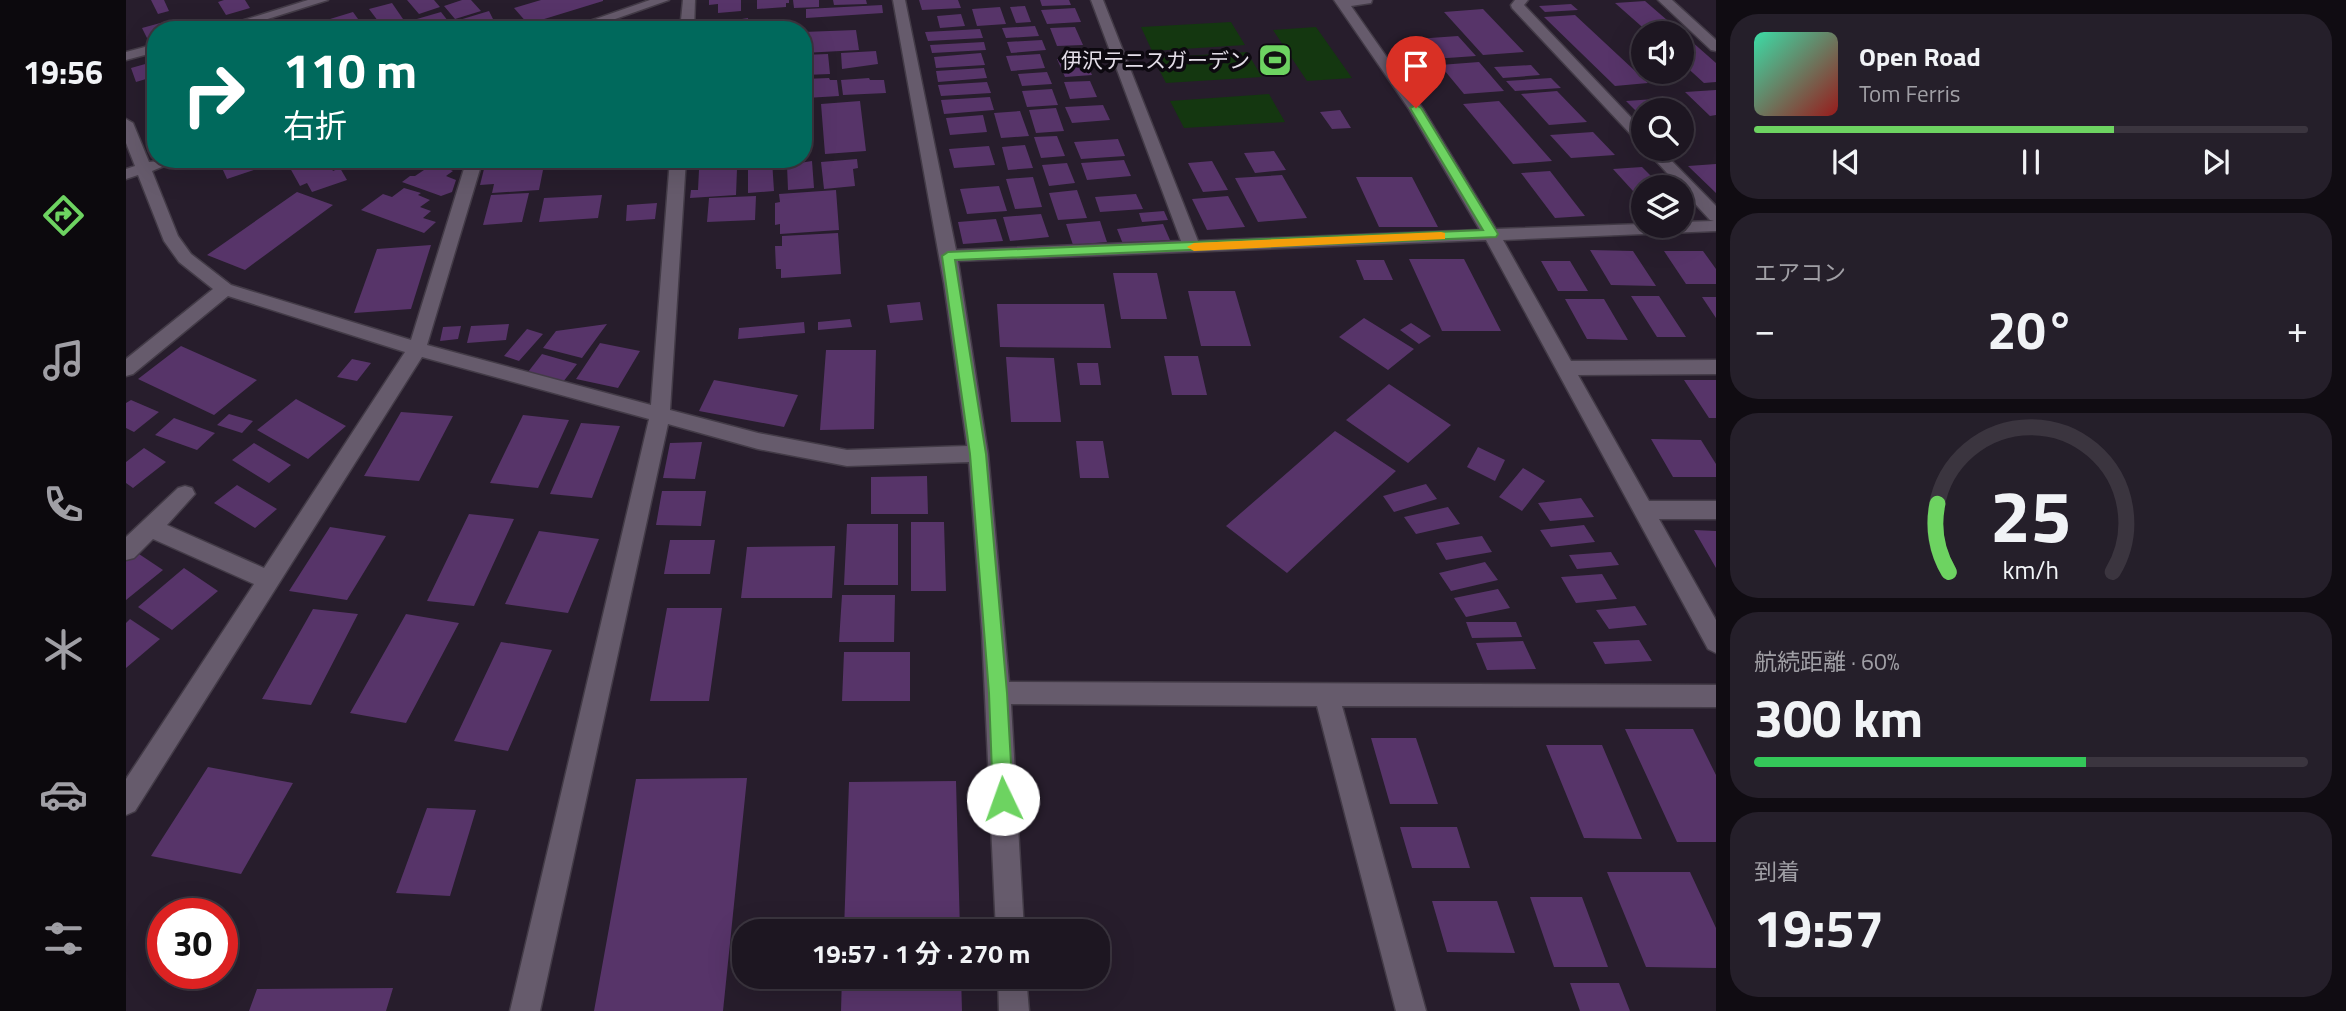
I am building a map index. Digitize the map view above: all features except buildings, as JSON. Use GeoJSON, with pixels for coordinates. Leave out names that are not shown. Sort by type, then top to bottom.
{"type":"FeatureCollection","features":[{"type":"Feature","properties":{"kind":"street"},"geometry":{"type":"LineString","coordinates":[[249,21],[322,0]]}},
{"type":"Feature","properties":{"kind":"street"},"geometry":{"type":"LineString","coordinates":[[598,21],[663,0]]}},
{"type":"Feature","properties":{"kind":"street"},"geometry":{"type":"LineString","coordinates":[[688,21],[689,0]]}},
{"type":"Feature","properties":{"kind":"street"},"geometry":{"type":"LineString","coordinates":[[900,0],[948,256],[978,454],[998,693],[1009,919]]}},
{"type":"Feature","properties":{"kind":"street"},"geometry":{"type":"LineString","coordinates":[[1097,0],[1192,247]]}},
{"type":"Feature","properties":{"kind":"street"},"geometry":{"type":"LineString","coordinates":[[1341,1],[1366,0]]}},
{"type":"Feature","properties":{"kind":"street"},"geometry":{"type":"LineString","coordinates":[[1522,0],[1517,5],[1631,126]]}},
{"type":"Feature","properties":{"kind":"street"},"geometry":{"type":"LineString","coordinates":[[1664,0],[1716,47]]}},
{"type":"Feature","properties":{"kind":"street"},"geometry":{"type":"LineString","coordinates":[[1341,1],[1416,108],[1491,234],[1716,642]]}},
{"type":"Feature","properties":{"kind":"street"},"geometry":{"type":"LineString","coordinates":[[126,56],[147,50]]}},
{"type":"Feature","properties":{"kind":"street"},"geometry":{"type":"LineString","coordinates":[[126,123],[170,237],[186,258],[225,289],[417,349],[758,441],[847,458],[978,454]]}},
{"type":"Feature","properties":{"kind":"street"},"geometry":{"type":"LineString","coordinates":[[1664,161],[1716,216]]}},
{"type":"Feature","properties":{"kind":"street"},"geometry":{"type":"LineString","coordinates":[[126,174],[145,168]]}},
{"type":"Feature","properties":{"kind":"street"},"geometry":{"type":"LineString","coordinates":[[126,802],[417,349],[472,168]]}},
{"type":"Feature","properties":{"kind":"street"},"geometry":{"type":"LineString","coordinates":[[524,1011],[660,415],[677,168]]}},
{"type":"Feature","properties":{"kind":"street"},"geometry":{"type":"LineString","coordinates":[[948,256],[1716,226]]}},
{"type":"Feature","properties":{"kind":"street"},"geometry":{"type":"LineString","coordinates":[[126,369],[225,289]]}},
{"type":"Feature","properties":{"kind":"street"},"geometry":{"type":"LineString","coordinates":[[1563,368],[1716,367]]}},
{"type":"Feature","properties":{"kind":"street"},"geometry":{"type":"LineString","coordinates":[[126,551],[185,494]]}},
{"type":"Feature","properties":{"kind":"street"},"geometry":{"type":"LineString","coordinates":[[1644,510],[1716,510]]}},
{"type":"Feature","properties":{"kind":"street"},"geometry":{"type":"LineString","coordinates":[[151,528],[269,580]]}},
{"type":"Feature","properties":{"kind":"street"},"geometry":{"type":"LineString","coordinates":[[998,693],[1716,696]]}},
{"type":"Feature","properties":{"kind":"street"},"geometry":{"type":"LineString","coordinates":[[1327,696],[1410,1011]]}},
{"type":"Feature","properties":{"kind":"street"},"geometry":{"type":"LineString","coordinates":[[1013,989],[1014,1011]]}},
{"type":"Feature","properties":{"kind":"green space"},"geometry":{"type":"Polygon","coordinates":[[[1231,22],[1245,45],[1152,51],[1141,27],[1231,22]]]}},
{"type":"Feature","properties":{"kind":"green space"},"geometry":{"type":"Polygon","coordinates":[[[1316,27],[1352,78],[1307,81],[1273,30],[1316,27]]]}},
{"type":"Feature","properties":{"kind":"green space"},"geometry":{"type":"Polygon","coordinates":[[[1247,52],[1262,77],[1166,83],[1153,58],[1247,52]]]}},
{"type":"Feature","properties":{"kind":"green space"},"geometry":{"type":"Polygon","coordinates":[[[1269,94],[1285,122],[1184,128],[1170,101],[1269,94]]]}},
{"type":"Feature","properties":{"kind":"slow traffic"},"geometry":{"type":"LineString","coordinates":[[1194,247],[1441,236]]}},
{"type":"Feature","properties":{"kind":"place","name":"伊沢テニスガーデン"},"geometry":{"type":"Point","coordinates":[1275,60]}},
{"type":"Feature","properties":{"kind":"route"},"geometry":{"type":"LineString","coordinates":[[1003,799],[998,693],[978,454],[948,256],[1491,234],[1416,108]]}}]}
